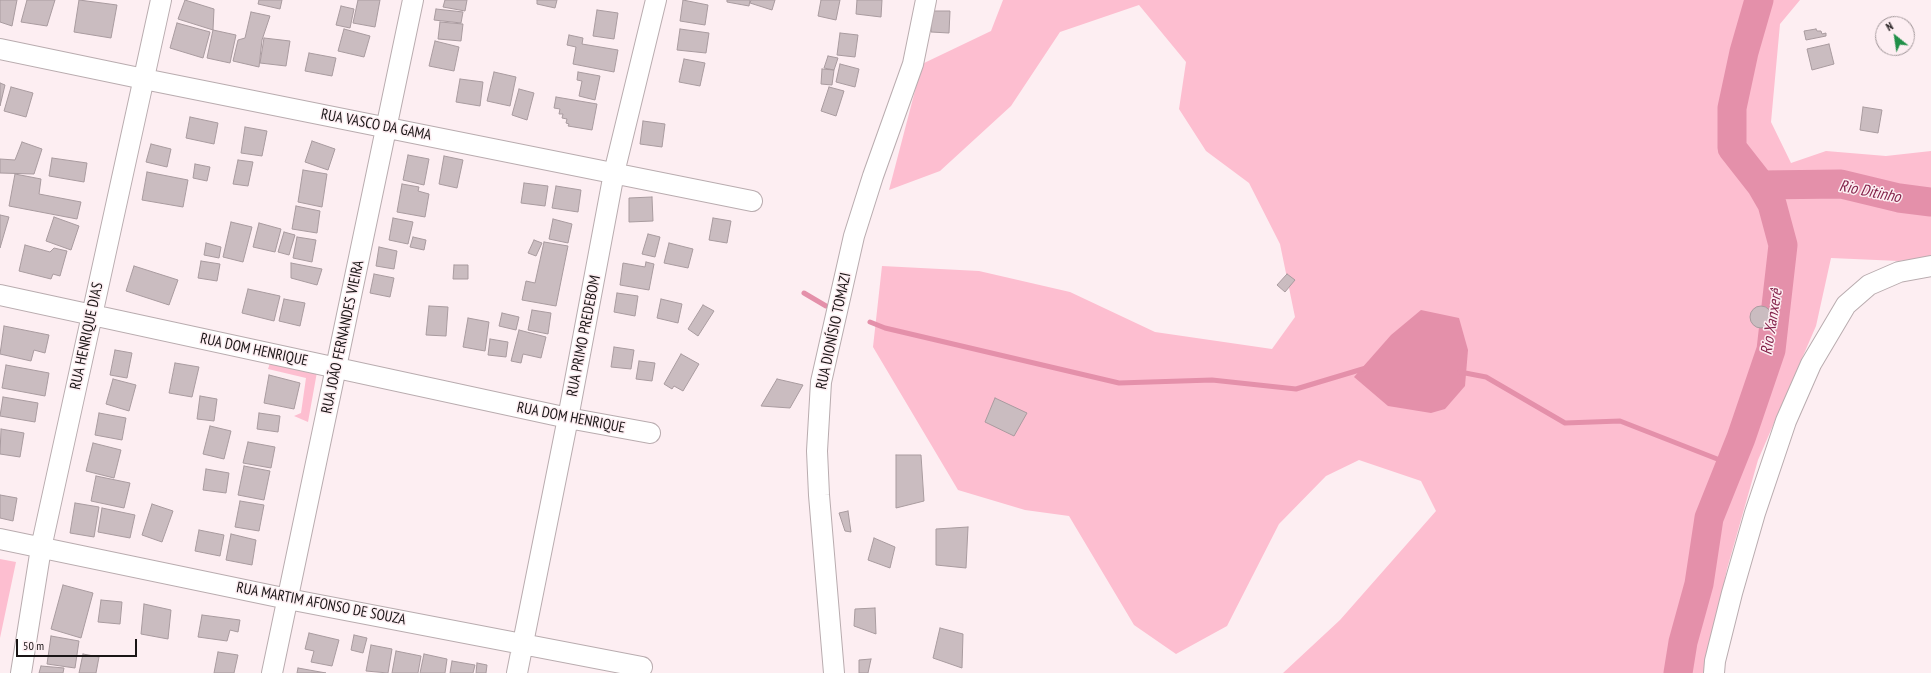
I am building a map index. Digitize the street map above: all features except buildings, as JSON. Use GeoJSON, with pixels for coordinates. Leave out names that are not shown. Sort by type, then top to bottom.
{"type":"FeatureCollection","features":[{"type":"Feature","properties":{"kind":"street","name":"RUA HENRIQUE DIAS"},"geometry":{"type":"LineString","coordinates":[[21,673],[41,548],[161,0]]}},
{"type":"Feature","properties":{"kind":"street","name":"RUA JOÃO FERNANDES VIEIRA"},"geometry":{"type":"LineString","coordinates":[[272,673],[413,0]]}},
{"type":"Feature","properties":{"kind":"street","name":"RUA PRIMO PREDEBOM"},"geometry":{"type":"LineString","coordinates":[[517,673],[568,418],[614,173],[656,0]]}},
{"type":"Feature","properties":{"kind":"street","name":"RUA DIONÍSIO TOMAZI"},"geometry":{"type":"LineString","coordinates":[[834,673],[819,495],[817,450],[821,382],[854,236],[873,176],[913,64],[926,0]]}},
{"type":"Feature","properties":{"kind":"street","name":"RUA VASCO DA GAMA"},"geometry":{"type":"LineString","coordinates":[[0,49],[752,201]]}},
{"type":"Feature","properties":{"kind":"street"},"geometry":{"type":"LineString","coordinates":[[1714,673],[1715,661],[1732,593],[1755,513],[1786,421],[1811,364],[1846,305],[1869,284],[1899,272],[1931,266]]}},
{"type":"Feature","properties":{"kind":"street","name":"RUA DOM HENRIQUE"},"geometry":{"type":"LineString","coordinates":[[0,295],[568,418],[650,433]]}},
{"type":"Feature","properties":{"kind":"street","name":"RUA MARTIM AFONSO DE SOUZA"},"geometry":{"type":"LineString","coordinates":[[0,539],[288,599],[524,643],[642,667]]}},
{"type":"Feature","properties":{"kind":"shaded area"},"geometry":{"type":"Polygon","coordinates":[[[1003,0],[1800,0],[1780,24],[1771,122],[1791,163],[1826,151],[1886,156],[1931,151],[1931,257],[1899,261],[1831,258],[1816,326],[1758,460],[1727,569],[1705,673],[1283,673],[1340,620],[1436,511],[1421,481],[1359,460],[1326,476],[1279,524],[1227,626],[1176,654],[1134,625],[1069,516],[1025,510],[958,490],[873,347],[882,266],[979,271],[1070,292],[1155,332],[1272,349],[1295,317],[1280,244],[1249,183],[1206,151],[1179,109],[1186,62],[1139,5],[1060,32],[1011,106],[940,171],[889,190],[922,64],[991,31],[1003,0]]]}},
{"type":"Feature","properties":{"kind":"shaded area"},"geometry":{"type":"Polygon","coordinates":[[[1421,310],[1459,318],[1468,350],[1465,386],[1445,409],[1431,413],[1388,406],[1354,377],[1391,335],[1421,310]]]}},
{"type":"Feature","properties":{"kind":"shaded area"},"geometry":{"type":"Polygon","coordinates":[[[270,363],[317,372],[308,422],[294,416],[301,413],[306,378],[268,369],[270,363]]]}},
{"type":"Feature","properties":{"kind":"shaded area"},"geometry":{"type":"Polygon","coordinates":[[[0,559],[16,562],[0,638],[0,559]]]}},
{"type":"Feature","properties":{"kind":"waterway","name":"Rio Xanxerê"},"geometry":{"type":"LineString","coordinates":[[1678,673],[1683,642],[1699,584],[1709,518],[1741,438],[1771,350],[1783,245],[1772,204],[1761,185],[1732,148],[1732,108],[1744,52],[1759,0]]}},
{"type":"Feature","properties":{"kind":"waterway","name":"Rio Ditinho"},"geometry":{"type":"LineString","coordinates":[[1761,185],[1841,184],[1899,198],[1931,202]]}},
{"type":"Feature","properties":{"kind":"waterway"},"geometry":{"type":"LineString","coordinates":[[804,293],[826,306]]}},
{"type":"Feature","properties":{"kind":"waterway"},"geometry":{"type":"LineString","coordinates":[[870,322],[885,328],[1119,383],[1212,380],[1296,389],[1366,368]]}},
{"type":"Feature","properties":{"kind":"waterway"},"geometry":{"type":"LineString","coordinates":[[1460,372],[1486,377],[1565,423],[1620,421],[1730,464]]}}]}
